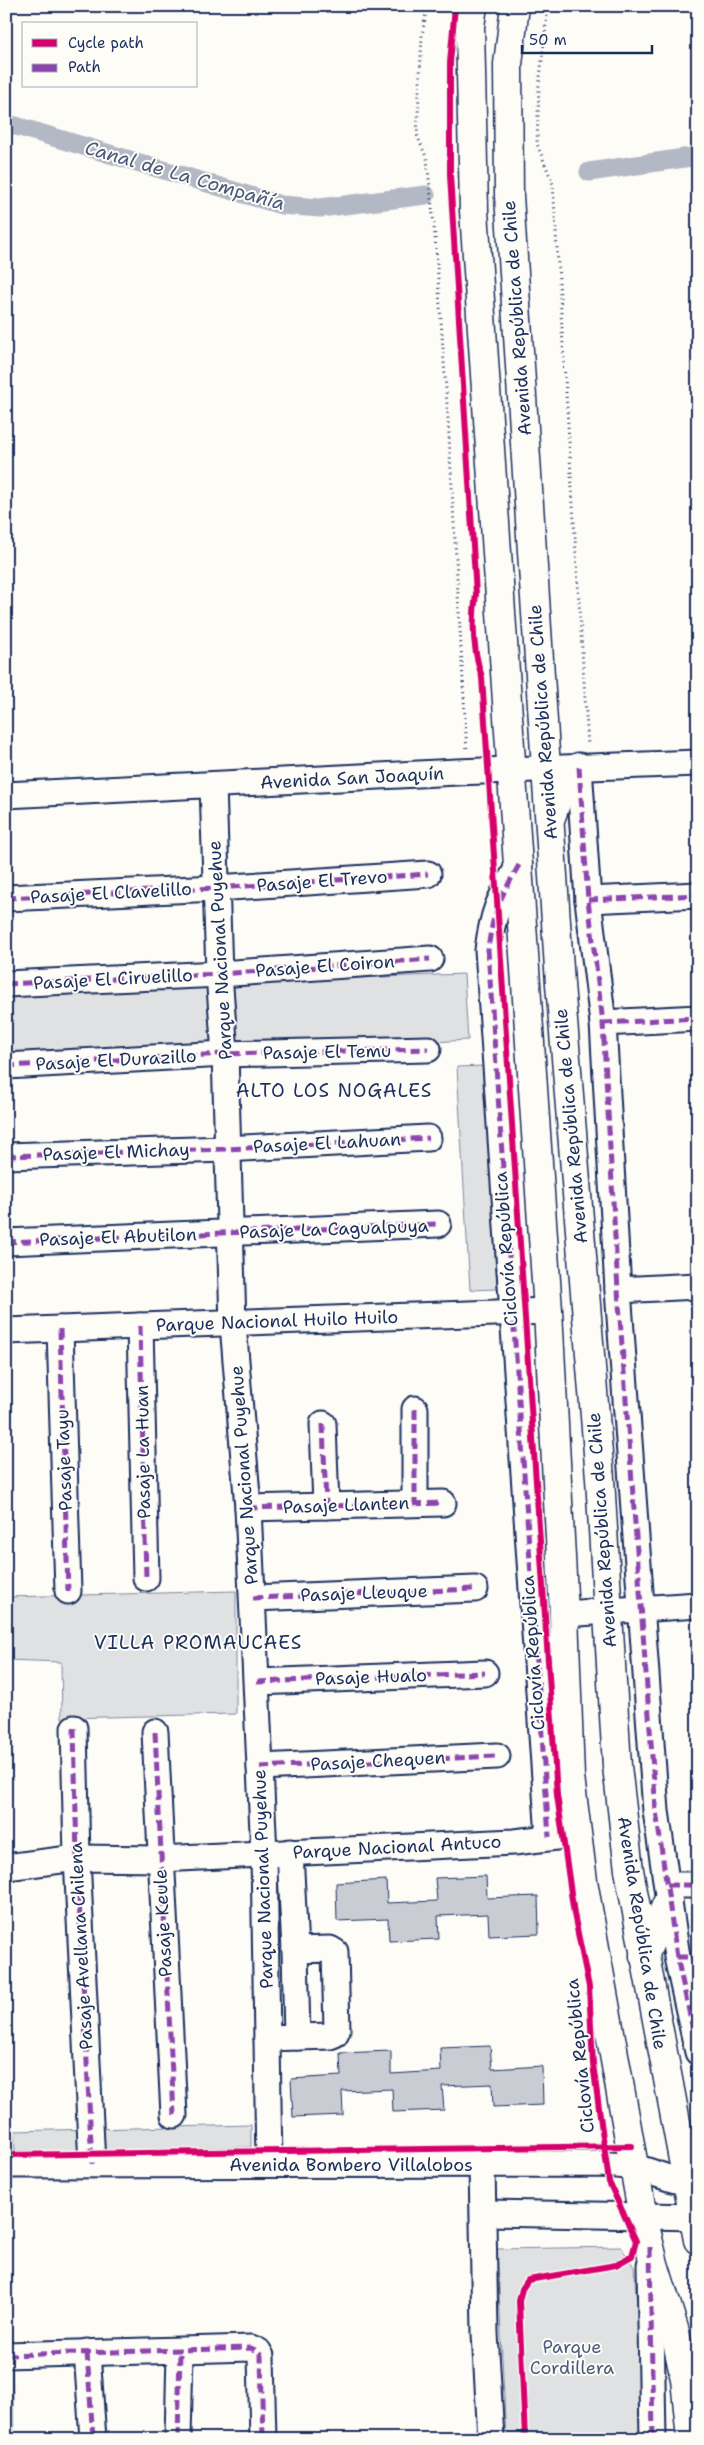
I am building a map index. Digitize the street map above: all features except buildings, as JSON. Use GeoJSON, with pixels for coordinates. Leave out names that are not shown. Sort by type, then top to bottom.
{"type":"FeatureCollection","features":[{"type":"Feature","properties":{"kind":"main road"},"geometry":{"type":"LineString","coordinates":[[472,16],[480,16],[490,11],[513,18]]}},
{"type":"Feature","properties":{"kind":"main road","name":"Avenida República de Chile"},"geometry":{"type":"LineString","coordinates":[[472,16],[474,211],[548,1311],[564,1614],[570,1777],[583,1881],[644,2217],[650,2247],[675,2332],[685,2379],[691,2439]]}},
{"type":"Feature","properties":{"kind":"main road","name":"Avenida República de Chile"},"geometry":{"type":"LineString","coordinates":[[513,18],[508,64],[509,196],[561,994],[600,1478],[617,1766],[629,1870],[644,1956],[693,2183],[696,2225]]}},
{"type":"Feature","properties":{"kind":"main road"},"geometry":{"type":"LineString","coordinates":[[550,823],[561,789],[583,767]]}},
{"type":"Feature","properties":{"kind":"main road"},"geometry":{"type":"LineString","coordinates":[[644,1956],[668,1893]]}},
{"type":"Feature","properties":{"kind":"street","name":"Avenida San Joaquín"},"geometry":{"type":"LineString","coordinates":[[6,794],[698,763]]}},
{"type":"Feature","properties":{"kind":"street","name":"Avenida República de Chile"},"geometry":{"type":"LineString","coordinates":[[583,767],[588,900],[603,1023],[618,1290],[656,1811],[668,1893],[687,1957],[696,2037]]}},
{"type":"Feature","properties":{"kind":"street","name":"Parque Nacional Puyehue"},"geometry":{"type":"LineString","coordinates":[[213,785],[219,974],[225,1054],[232,1324],[248,1508],[264,1854],[269,2164]]}},
{"type":"Feature","properties":{"kind":"street"},"geometry":{"type":"LineString","coordinates":[[519,865],[497,904],[491,923],[488,950],[549,1837]]}},
{"type":"Feature","properties":{"kind":"street","name":"Pasaje El Trevo"},"geometry":{"type":"LineString","coordinates":[[216,888],[428,874]]}},
{"type":"Feature","properties":{"kind":"street","name":"Pasaje El Clavelillo"},"geometry":{"type":"LineString","coordinates":[[6,898],[216,888]]}},
{"type":"Feature","properties":{"kind":"street"},"geometry":{"type":"LineString","coordinates":[[588,900],[698,895]]}},
{"type":"Feature","properties":{"kind":"street","name":"Pasaje El Coiron"},"geometry":{"type":"LineString","coordinates":[[219,974],[430,959]]}},
{"type":"Feature","properties":{"kind":"street","name":"Pasaje El Ciruelillo"},"geometry":{"type":"LineString","coordinates":[[6,984],[219,974]]}},
{"type":"Feature","properties":{"kind":"street"},"geometry":{"type":"LineString","coordinates":[[603,1023],[698,1018]]}},
{"type":"Feature","properties":{"kind":"street","name":"Pasaje El Temu"},"geometry":{"type":"LineString","coordinates":[[225,1054],[428,1049]]}},
{"type":"Feature","properties":{"kind":"street","name":"Pasaje El Durazillo"},"geometry":{"type":"LineString","coordinates":[[6,1066],[225,1054]]}},
{"type":"Feature","properties":{"kind":"street","name":"Pasaje El Lahuan"},"geometry":{"type":"LineString","coordinates":[[226,1149],[428,1138]]}},
{"type":"Feature","properties":{"kind":"street","name":"Pasaje El Michay"},"geometry":{"type":"LineString","coordinates":[[6,1156],[226,1149]]}},
{"type":"Feature","properties":{"kind":"street","name":"Pasaje La Cagualpuya"},"geometry":{"type":"LineString","coordinates":[[230,1233],[438,1224]]}},
{"type":"Feature","properties":{"kind":"street","name":"Pasaje El Abutilon"},"geometry":{"type":"LineString","coordinates":[[6,1242],[230,1233]]}},
{"type":"Feature","properties":{"kind":"street"},"geometry":{"type":"LineString","coordinates":[[618,1290],[698,1286]]}},
{"type":"Feature","properties":{"kind":"street","name":"Parque Nacional Huilo Huilo"},"geometry":{"type":"LineString","coordinates":[[6,1331],[548,1311]]}},
{"type":"Feature","properties":{"kind":"street","name":"Pasaje La Huan"},"geometry":{"type":"LineString","coordinates":[[140,1326],[146,1578]]}},
{"type":"Feature","properties":{"kind":"street","name":"Pasaje Tayu"},"geometry":{"type":"LineString","coordinates":[[60,1329],[68,1591]]}},
{"type":"Feature","properties":{"kind":"street"},"geometry":{"type":"LineString","coordinates":[[415,1409],[415,1503]]}},
{"type":"Feature","properties":{"kind":"street"},"geometry":{"type":"LineString","coordinates":[[323,1424],[326,1506]]}},
{"type":"Feature","properties":{"kind":"street","name":"Pasaje Llanten"},"geometry":{"type":"LineString","coordinates":[[248,1508],[444,1503]]}},
{"type":"Feature","properties":{"kind":"street","name":"Pasaje Lleuque"},"geometry":{"type":"LineString","coordinates":[[253,1598],[475,1588]]}},
{"type":"Feature","properties":{"kind":"street"},"geometry":{"type":"LineString","coordinates":[[564,1614],[698,1605]]}},
{"type":"Feature","properties":{"kind":"street","name":"Pasaje Hualo"},"geometry":{"type":"LineString","coordinates":[[256,1682],[485,1673]]}},
{"type":"Feature","properties":{"kind":"street","name":"Pasaje Avellana Chilena"},"geometry":{"type":"LineString","coordinates":[[74,1728],[77,1858],[92,2164]]}},
{"type":"Feature","properties":{"kind":"street","name":"Pasaje Keule"},"geometry":{"type":"LineString","coordinates":[[155,1732],[174,2115]]}},
{"type":"Feature","properties":{"kind":"street","name":"Pasaje Chequen"},"geometry":{"type":"LineString","coordinates":[[260,1767],[497,1756]]}},
{"type":"Feature","properties":{"kind":"street","name":"Parque Nacional Antuco"},"geometry":{"type":"LineString","coordinates":[[6,1867],[77,1858],[160,1859],[514,1842],[549,1837],[578,1836]]}},
{"type":"Feature","properties":{"kind":"street"},"geometry":{"type":"LineString","coordinates":[[290,1852],[297,2037]]}},
{"type":"Feature","properties":{"kind":"street"},"geometry":{"type":"LineString","coordinates":[[668,1893],[698,1885]]}},
{"type":"Feature","properties":{"kind":"street"},"geometry":{"type":"LineString","coordinates":[[267,2038],[335,2034],[335,1952],[330,1949],[295,1950]]}},
{"type":"Feature","properties":{"kind":"street"},"geometry":{"type":"LineString","coordinates":[[6,2158],[6,2166]]}},
{"type":"Feature","properties":{"kind":"street","name":"Avenida Bombero Villalobos"},"geometry":{"type":"LineString","coordinates":[[6,2166],[92,2164],[597,2164],[636,2168],[693,2183]]}},
{"type":"Feature","properties":{"kind":"street"},"geometry":{"type":"LineString","coordinates":[[482,2165],[485,2333],[491,2439]]}},
{"type":"Feature","properties":{"kind":"street"},"geometry":{"type":"LineString","coordinates":[[484,2214],[644,2217],[696,2225]]}},
{"type":"Feature","properties":{"kind":"street"},"geometry":{"type":"LineString","coordinates":[[650,2247],[653,2439]]}},
{"type":"Feature","properties":{"kind":"street"},"geometry":{"type":"LineString","coordinates":[[7,2354],[251,2348],[258,2351],[261,2356],[263,2439]]}},
{"type":"Feature","properties":{"kind":"street"},"geometry":{"type":"LineString","coordinates":[[178,2439],[180,2351]]}},
{"type":"Feature","properties":{"kind":"street"},"geometry":{"type":"LineString","coordinates":[[87,2352],[93,2439]]}},
{"type":"Feature","properties":{"kind":"path"},"geometry":{"type":"LineString","coordinates":[[426,6],[422,35],[417,135],[427,159],[434,236],[448,418],[468,772]]}},
{"type":"Feature","properties":{"kind":"path"},"geometry":{"type":"LineString","coordinates":[[548,6],[539,86],[537,144],[553,184],[583,767]]}},
{"type":"Feature","properties":{"kind":"green space"},"geometry":{"type":"Polygon","coordinates":[[[464,974],[468,1040],[6,1066],[6,991],[464,974]]]}},
{"type":"Feature","properties":{"kind":"green space"},"geometry":{"type":"Polygon","coordinates":[[[484,1066],[497,1289],[470,1290],[457,1067],[484,1066]]]}},
{"type":"Feature","properties":{"kind":"green space"},"geometry":{"type":"Polygon","coordinates":[[[236,1591],[236,1714],[62,1718],[61,1662],[6,1660],[6,1597],[236,1591]]]}},
{"type":"Feature","properties":{"kind":"green space"},"geometry":{"type":"Polygon","coordinates":[[[251,2125],[251,2147],[15,2153],[14,2131],[251,2125]]]}},
{"type":"Feature","properties":{"kind":"green space","name":"Parque Cordillera"},"geometry":{"type":"Polygon","coordinates":[[[621,2247],[634,2267],[648,2439],[506,2439],[497,2249],[621,2247]]]}},
{"type":"Feature","properties":{"kind":"green space"},"geometry":{"type":"Polygon","coordinates":[[[6,2311],[11,2316],[14,2439],[6,2439],[6,2311]]]}},
{"type":"Feature","properties":{"kind":"waterway","name":"Canal de La Compañía"},"geometry":{"type":"LineString","coordinates":[[6,123],[281,205],[320,208],[426,195]]}},
{"type":"Feature","properties":{"kind":"waterway","name":"Canal de La Compañía"},"geometry":{"type":"LineString","coordinates":[[589,172],[698,156]]}},
{"type":"Feature","properties":{"kind":"marked path"},"geometry":{"type":"LineString","coordinates":[[579,767],[588,900],[603,1023],[618,1290],[656,1811],[677,1957],[698,2052]]}},
{"type":"Feature","properties":{"kind":"marked path"},"geometry":{"type":"LineString","coordinates":[[519,865],[498,905],[492,925],[488,950],[549,1837]]}},
{"type":"Feature","properties":{"kind":"marked path"},"geometry":{"type":"LineString","coordinates":[[6,898],[216,888],[428,874]]}},
{"type":"Feature","properties":{"kind":"marked path"},"geometry":{"type":"LineString","coordinates":[[588,900],[698,895]]}},
{"type":"Feature","properties":{"kind":"marked path"},"geometry":{"type":"LineString","coordinates":[[6,984],[219,974],[430,959]]}},
{"type":"Feature","properties":{"kind":"marked path"},"geometry":{"type":"LineString","coordinates":[[603,1023],[698,1018]]}},
{"type":"Feature","properties":{"kind":"marked path"},"geometry":{"type":"LineString","coordinates":[[6,1066],[225,1054],[428,1049]]}},
{"type":"Feature","properties":{"kind":"marked path"},"geometry":{"type":"LineString","coordinates":[[6,1156],[226,1149],[428,1138]]}},
{"type":"Feature","properties":{"kind":"marked path"},"geometry":{"type":"LineString","coordinates":[[6,1242],[438,1224]]}},
{"type":"Feature","properties":{"kind":"marked path"},"geometry":{"type":"LineString","coordinates":[[140,1326],[146,1578]]}},
{"type":"Feature","properties":{"kind":"marked path"},"geometry":{"type":"LineString","coordinates":[[60,1329],[68,1591]]}},
{"type":"Feature","properties":{"kind":"marked path"},"geometry":{"type":"LineString","coordinates":[[415,1409],[415,1503]]}},
{"type":"Feature","properties":{"kind":"marked path"},"geometry":{"type":"LineString","coordinates":[[323,1424],[326,1506]]}},
{"type":"Feature","properties":{"kind":"marked path"},"geometry":{"type":"LineString","coordinates":[[248,1508],[443,1503]]}},
{"type":"Feature","properties":{"kind":"marked path"},"geometry":{"type":"LineString","coordinates":[[253,1598],[475,1589]]}},
{"type":"Feature","properties":{"kind":"marked path"},"geometry":{"type":"LineString","coordinates":[[257,1682],[485,1673]]}},
{"type":"Feature","properties":{"kind":"marked path"},"geometry":{"type":"LineString","coordinates":[[74,1728],[77,1858],[92,2164]]}},
{"type":"Feature","properties":{"kind":"marked path"},"geometry":{"type":"LineString","coordinates":[[155,1732],[174,2115]]}},
{"type":"Feature","properties":{"kind":"marked path"},"geometry":{"type":"LineString","coordinates":[[260,1767],[497,1756]]}},
{"type":"Feature","properties":{"kind":"marked path"},"geometry":{"type":"LineString","coordinates":[[667,1885],[698,1885]]}},
{"type":"Feature","properties":{"kind":"marked path"},"geometry":{"type":"LineString","coordinates":[[677,1957],[698,1957]]}},
{"type":"Feature","properties":{"kind":"marked path"},"geometry":{"type":"LineString","coordinates":[[650,2247],[653,2439]]}},
{"type":"Feature","properties":{"kind":"marked path"},"geometry":{"type":"LineString","coordinates":[[6,2355],[251,2348],[258,2351],[261,2356],[263,2439]]}},
{"type":"Feature","properties":{"kind":"marked path"},"geometry":{"type":"LineString","coordinates":[[178,2439],[180,2351]]}},
{"type":"Feature","properties":{"kind":"marked path"},"geometry":{"type":"LineString","coordinates":[[87,2352],[93,2439]]}},
{"type":"Feature","properties":{"kind":"cycle path","name":"Ciclovía República"},"geometry":{"type":"LineString","coordinates":[[455,6],[450,63],[450,175],[476,594],[474,636],[482,677],[557,1795],[574,1914],[589,1987],[593,2064],[609,2182],[636,2241],[632,2256],[616,2265],[528,2280],[522,2289],[519,2301],[525,2439]]}},
{"type":"Feature","properties":{"kind":"cycle path"},"geometry":{"type":"LineString","coordinates":[[6,2155],[632,2146]]}},
{"type":"Feature","properties":{"kind":"district","name":"ALTO LOS NOGALES"},"geometry":{"type":"Point","coordinates":[334,1090]}},
{"type":"Feature","properties":{"kind":"district","name":"VILLA PROMAUCAES"},"geometry":{"type":"Point","coordinates":[198,1642]}}]}
